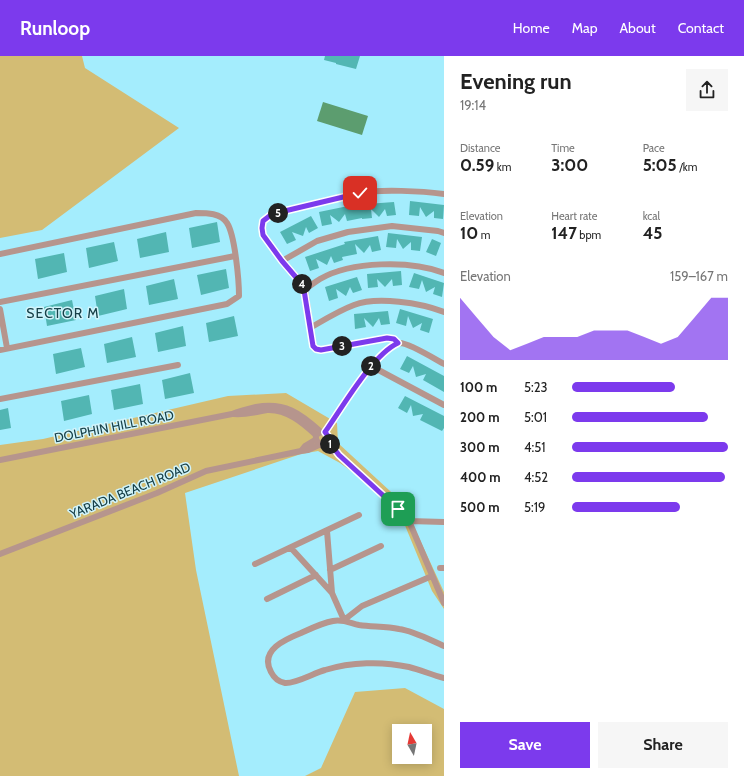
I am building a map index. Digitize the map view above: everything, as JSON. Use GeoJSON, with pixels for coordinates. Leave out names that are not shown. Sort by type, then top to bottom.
{"type":"FeatureCollection","features":[{"type":"Feature","properties":{"kind":"street"},"geometry":{"type":"LineString","coordinates":[[444,194],[394,191],[360,193],[272,214],[263,221],[262,228],[263,235],[300,282],[304,290],[313,346],[316,349],[321,350],[387,338],[394,339],[398,343],[406,344],[444,364]]}},
{"type":"Feature","properties":{"kind":"street"},"geometry":{"type":"LineString","coordinates":[[0,254],[196,213],[208,213],[218,216],[227,222],[231,232],[239,282],[239,296],[227,304],[0,350]]}},
{"type":"Feature","properties":{"kind":"street"},"geometry":{"type":"LineString","coordinates":[[282,261],[317,241],[348,232],[392,226],[444,233]]}},
{"type":"Feature","properties":{"kind":"street"},"geometry":{"type":"LineString","coordinates":[[0,302],[235,256]]}},
{"type":"Feature","properties":{"kind":"street"},"geometry":{"type":"LineString","coordinates":[[304,290],[320,279],[351,268],[382,264],[405,264],[436,269],[444,273]]}},
{"type":"Feature","properties":{"kind":"street"},"geometry":{"type":"LineString","coordinates":[[310,328],[355,304],[370,302],[402,302],[427,306],[444,312]]}},
{"type":"Feature","properties":{"kind":"street"},"geometry":{"type":"LineString","coordinates":[[0,309],[7,348]]}},
{"type":"Feature","properties":{"kind":"street"},"geometry":{"type":"LineString","coordinates":[[321,438],[371,366],[389,348],[398,343]]}},
{"type":"Feature","properties":{"kind":"street"},"geometry":{"type":"LineString","coordinates":[[0,399],[178,365]]}},
{"type":"Feature","properties":{"kind":"street"},"geometry":{"type":"LineString","coordinates":[[371,366],[444,405]]}},
{"type":"Feature","properties":{"kind":"street","name":"DOLPHIN HILL ROAD"},"geometry":{"type":"LineString","coordinates":[[0,460],[232,414],[242,415],[269,410],[279,411],[298,420],[321,438],[393,504],[409,521]]}},
{"type":"Feature","properties":{"kind":"street","name":"YARADA BEACH ROAD"},"geometry":{"type":"LineString","coordinates":[[0,554],[157,493],[206,471],[308,450],[321,438]]}},
{"type":"Feature","properties":{"kind":"street"},"geometry":{"type":"LineString","coordinates":[[255,564],[359,515]]}},
{"type":"Feature","properties":{"kind":"street"},"geometry":{"type":"LineString","coordinates":[[444,522],[409,521],[444,603]]}},
{"type":"Feature","properties":{"kind":"street"},"geometry":{"type":"LineString","coordinates":[[327,531],[332,594]]}},
{"type":"Feature","properties":{"kind":"street"},"geometry":{"type":"LineString","coordinates":[[330,570],[381,546]]}},
{"type":"Feature","properties":{"kind":"street"},"geometry":{"type":"LineString","coordinates":[[291,548],[332,594],[344,620]]}},
{"type":"Feature","properties":{"kind":"street"},"geometry":{"type":"LineString","coordinates":[[267,598],[316,576]]}},
{"type":"Feature","properties":{"kind":"street"},"geometry":{"type":"LineString","coordinates":[[344,620],[362,606],[432,576]]}},
{"type":"Feature","properties":{"kind":"street"},"geometry":{"type":"LineString","coordinates":[[444,646],[403,630],[360,625],[344,620],[333,621],[320,625],[280,643],[271,653],[269,660],[269,667],[273,675],[277,680],[283,683],[288,683],[326,669],[347,665],[377,663],[409,667],[444,678]]}},
{"type":"Feature","properties":{"kind":"shaded area"},"geometry":{"type":"Polygon","coordinates":[[[0,56],[82,56],[85,68],[179,128],[42,230],[0,238],[0,56]]]}},
{"type":"Feature","properties":{"kind":"shaded area"},"geometry":{"type":"Polygon","coordinates":[[[323,102],[368,116],[362,135],[317,121],[323,102]]]}},
{"type":"Feature","properties":{"kind":"shaded area"},"geometry":{"type":"Polygon","coordinates":[[[286,393],[337,423],[338,443],[403,503],[444,592],[444,609],[432,591],[404,523],[381,493],[340,463],[318,451],[301,454],[185,493],[196,570],[239,776],[0,776],[0,445],[43,439],[228,396],[286,393]]]}},
{"type":"Feature","properties":{"kind":"shaded area"},"geometry":{"type":"Polygon","coordinates":[[[405,688],[444,709],[444,776],[305,776],[321,768],[355,692],[405,688]]]}},
{"type":"Feature","properties":{"kind":"building"},"geometry":{"type":"Polygon","coordinates":[[[325,56],[360,56],[356,69],[324,60],[325,56]]]}},
{"type":"Feature","properties":{"kind":"building"},"geometry":{"type":"Polygon","coordinates":[[[410,201],[444,205],[443,219],[434,218],[434,211],[426,217],[420,207],[419,216],[409,215],[410,201]]]}},
{"type":"Feature","properties":{"kind":"building"},"geometry":{"type":"Polygon","coordinates":[[[394,202],[396,215],[387,216],[385,209],[379,217],[371,209],[372,218],[347,221],[345,214],[339,222],[330,215],[332,224],[322,226],[319,212],[353,205],[394,202]]]}},
{"type":"Feature","properties":{"kind":"building"},"geometry":{"type":"Polygon","coordinates":[[[311,216],[318,228],[309,233],[306,227],[303,236],[292,232],[296,240],[287,244],[280,232],[311,216]]]}},
{"type":"Feature","properties":{"kind":"building"},"geometry":{"type":"Polygon","coordinates":[[[217,222],[220,242],[192,248],[189,228],[217,222]]]}},
{"type":"Feature","properties":{"kind":"building"},"geometry":{"type":"Polygon","coordinates":[[[166,232],[169,252],[140,258],[137,239],[166,232]]]}},
{"type":"Feature","properties":{"kind":"building"},"geometry":{"type":"Polygon","coordinates":[[[388,233],[422,237],[420,251],[411,250],[411,242],[403,249],[397,239],[396,248],[386,247],[388,233]]]}},
{"type":"Feature","properties":{"kind":"building"},"geometry":{"type":"Polygon","coordinates":[[[378,236],[381,250],[372,252],[370,245],[364,253],[355,244],[357,254],[342,257],[343,260],[334,263],[331,256],[327,265],[316,259],[319,268],[310,271],[305,257],[345,244],[344,242],[378,236]]]}},
{"type":"Feature","properties":{"kind":"building"},"geometry":{"type":"Polygon","coordinates":[[[432,239],[441,243],[436,256],[426,252],[432,239]]]}},
{"type":"Feature","properties":{"kind":"building"},"geometry":{"type":"Polygon","coordinates":[[[114,242],[118,261],[89,268],[86,248],[114,242]]]}},
{"type":"Feature","properties":{"kind":"building"},"geometry":{"type":"Polygon","coordinates":[[[64,253],[67,272],[38,279],[35,259],[64,253]]]}},
{"type":"Feature","properties":{"kind":"building"},"geometry":{"type":"Polygon","coordinates":[[[226,269],[229,288],[201,295],[197,275],[226,269]]]}},
{"type":"Feature","properties":{"kind":"building"},"geometry":{"type":"Polygon","coordinates":[[[401,271],[402,285],[393,286],[392,279],[385,287],[377,279],[378,287],[368,288],[367,274],[401,271]]]}},
{"type":"Feature","properties":{"kind":"building"},"geometry":{"type":"Polygon","coordinates":[[[414,273],[444,283],[442,297],[433,294],[435,287],[426,292],[422,280],[419,289],[409,287],[414,273]]]}},
{"type":"Feature","properties":{"kind":"building"},"geometry":{"type":"Polygon","coordinates":[[[357,277],[362,290],[353,293],[350,287],[346,296],[336,289],[338,298],[329,301],[325,287],[357,277]]]}},
{"type":"Feature","properties":{"kind":"building"},"geometry":{"type":"Polygon","coordinates":[[[174,279],[178,299],[149,305],[146,286],[174,279]]]}},
{"type":"Feature","properties":{"kind":"building"},"geometry":{"type":"Polygon","coordinates":[[[124,289],[127,309],[98,316],[95,296],[124,289]]]}},
{"type":"Feature","properties":{"kind":"building"},"geometry":{"type":"Polygon","coordinates":[[[72,300],[76,320],[47,326],[44,307],[72,300]]]}},
{"type":"Feature","properties":{"kind":"building"},"geometry":{"type":"Polygon","coordinates":[[[400,309],[433,319],[429,333],[420,330],[422,323],[413,328],[408,316],[406,326],[396,323],[400,309]]]}},
{"type":"Feature","properties":{"kind":"building"},"geometry":{"type":"Polygon","coordinates":[[[388,311],[390,324],[381,325],[379,318],[373,327],[364,318],[366,327],[355,329],[354,314],[388,311]]]}},
{"type":"Feature","properties":{"kind":"building"},"geometry":{"type":"Polygon","coordinates":[[[234,316],[238,336],[209,342],[206,323],[234,316]]]}},
{"type":"Feature","properties":{"kind":"building"},"geometry":{"type":"Polygon","coordinates":[[[183,326],[186,346],[158,352],[155,333],[183,326]]]}},
{"type":"Feature","properties":{"kind":"building"},"geometry":{"type":"Polygon","coordinates":[[[132,337],[136,357],[107,363],[104,344],[132,337]]]}},
{"type":"Feature","properties":{"kind":"building"},"geometry":{"type":"Polygon","coordinates":[[[81,348],[85,367],[56,374],[53,354],[81,348]]]}},
{"type":"Feature","properties":{"kind":"building"},"geometry":{"type":"Polygon","coordinates":[[[407,356],[444,376],[444,392],[423,380],[426,374],[416,377],[413,366],[409,373],[400,369],[407,356]]]}},
{"type":"Feature","properties":{"kind":"building"},"geometry":{"type":"Polygon","coordinates":[[[190,373],[194,393],[165,399],[162,380],[190,373]]]}},
{"type":"Feature","properties":{"kind":"building"},"geometry":{"type":"Polygon","coordinates":[[[140,384],[143,404],[114,410],[111,390],[140,384]]]}},
{"type":"Feature","properties":{"kind":"building"},"geometry":{"type":"Polygon","coordinates":[[[89,395],[92,414],[64,421],[61,401],[89,395]]]}},
{"type":"Feature","properties":{"kind":"building"},"geometry":{"type":"Polygon","coordinates":[[[405,396],[444,416],[444,428],[442,431],[420,420],[423,414],[413,416],[411,405],[407,413],[398,408],[405,396]]]}},
{"type":"Feature","properties":{"kind":"building"},"geometry":{"type":"Polygon","coordinates":[[[8,408],[11,428],[0,430],[0,410],[8,408]]]}},
{"type":"Feature","properties":{"kind":"district","name":"SECTOR M"},"geometry":{"type":"Point","coordinates":[63,313]}},
{"type":"Feature","properties":{"kind":"route"},"geometry":{"type":"LineString","coordinates":[[360,193],[272,214],[263,221],[262,228],[263,235],[282,261],[296,276],[304,290],[313,346],[316,349],[321,350],[387,338],[394,339],[398,343],[389,348],[371,366],[325,432],[329,439],[328,441],[339,455],[398,509]]}}]}
